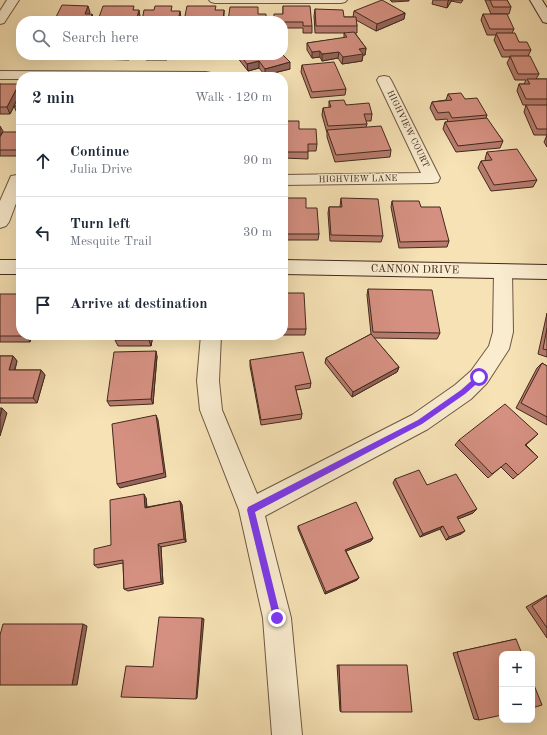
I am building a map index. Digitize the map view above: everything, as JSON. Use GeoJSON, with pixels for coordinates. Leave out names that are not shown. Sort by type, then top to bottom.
{"type":"FeatureCollection","features":[{"type":"Feature","properties":{"kind":"street"},"geometry":{"type":"LineString","coordinates":[[0,20],[13,0]]}},
{"type":"Feature","properties":{"kind":"street"},"geometry":{"type":"LineString","coordinates":[[216,0],[341,0]]}},
{"type":"Feature","properties":{"kind":"street"},"geometry":{"type":"LineString","coordinates":[[536,0],[547,19]]}},
{"type":"Feature","properties":{"kind":"street"},"geometry":{"type":"LineString","coordinates":[[0,75],[16,75]]}},
{"type":"Feature","properties":{"kind":"street","name":"HIGHVIEW COURT"},"geometry":{"type":"LineString","coordinates":[[384,80],[432,178]]}},
{"type":"Feature","properties":{"kind":"street","name":"HIGHVIEW LANE"},"geometry":{"type":"LineString","coordinates":[[288,180],[432,178]]}},
{"type":"Feature","properties":{"kind":"street"},"geometry":{"type":"LineString","coordinates":[[0,179],[16,180]]}},
{"type":"Feature","properties":{"kind":"street"},"geometry":{"type":"LineString","coordinates":[[0,222],[16,187]]}},
{"type":"Feature","properties":{"kind":"street"},"geometry":{"type":"LineString","coordinates":[[0,267],[16,267]]}},
{"type":"Feature","properties":{"kind":"street","name":"CANNON DRIVE"},"geometry":{"type":"LineString","coordinates":[[288,267],[547,272]]}},
{"type":"Feature","properties":{"kind":"street"},"geometry":{"type":"LineString","coordinates":[[251,510],[420,422],[463,392],[479,377],[499,349],[503,332],[503,272]]}},
{"type":"Feature","properties":{"kind":"street"},"geometry":{"type":"LineString","coordinates":[[211,340],[208,381],[211,410],[251,510],[277,618],[287,735]]}},
{"type":"Feature","properties":{"kind":"building"},"geometry":{"type":"Polygon","coordinates":[[[382,0],[405,13],[377,24],[354,11],[382,0]]]}},
{"type":"Feature","properties":{"kind":"building"},"geometry":{"type":"Polygon","coordinates":[[[490,0],[507,0],[511,7],[493,7],[490,0]]]}},
{"type":"Feature","properties":{"kind":"building"},"geometry":{"type":"Polygon","coordinates":[[[62,5],[88,6],[85,14],[92,14],[91,16],[56,16],[62,5]]]}},
{"type":"Feature","properties":{"kind":"building"},"geometry":{"type":"Polygon","coordinates":[[[103,6],[134,6],[133,10],[139,10],[137,16],[99,16],[103,6]]]}},
{"type":"Feature","properties":{"kind":"building"},"geometry":{"type":"Polygon","coordinates":[[[155,6],[172,6],[171,11],[180,11],[179,16],[143,16],[144,10],[154,10],[155,6]]]}},
{"type":"Feature","properties":{"kind":"building"},"geometry":{"type":"Polygon","coordinates":[[[187,6],[216,6],[215,10],[224,10],[223,16],[185,16],[187,6]]]}},
{"type":"Feature","properties":{"kind":"building"},"geometry":{"type":"Polygon","coordinates":[[[283,6],[310,6],[312,26],[303,26],[303,22],[288,22],[288,16],[274,16],[274,14],[283,14],[283,6]]]}},
{"type":"Feature","properties":{"kind":"building"},"geometry":{"type":"Polygon","coordinates":[[[230,7],[258,7],[258,14],[266,14],[266,16],[229,16],[230,7]]]}},
{"type":"Feature","properties":{"kind":"building"},"geometry":{"type":"Polygon","coordinates":[[[315,9],[343,10],[344,17],[356,17],[357,26],[316,26],[315,9]]]}},
{"type":"Feature","properties":{"kind":"building"},"geometry":{"type":"Polygon","coordinates":[[[483,14],[507,14],[514,29],[490,29],[483,14]]]}},
{"type":"Feature","properties":{"kind":"building"},"geometry":{"type":"Polygon","coordinates":[[[354,32],[366,48],[359,49],[363,54],[343,57],[339,52],[322,54],[320,51],[312,52],[307,43],[347,37],[344,33],[354,32]]]}},
{"type":"Feature","properties":{"kind":"building"},"geometry":{"type":"Polygon","coordinates":[[[496,33],[515,33],[519,42],[527,42],[531,50],[504,50],[496,33]]]}},
{"type":"Feature","properties":{"kind":"building"},"geometry":{"type":"Polygon","coordinates":[[[510,56],[530,56],[539,74],[518,74],[510,56]]]}},
{"type":"Feature","properties":{"kind":"building"},"geometry":{"type":"Polygon","coordinates":[[[244,60],[288,60],[290,62],[265,69],[259,61],[247,64],[244,60]]]}},
{"type":"Feature","properties":{"kind":"building"},"geometry":{"type":"Polygon","coordinates":[[[334,62],[346,89],[312,92],[302,65],[334,62]]]}},
{"type":"Feature","properties":{"kind":"building"},"geometry":{"type":"Polygon","coordinates":[[[527,79],[547,79],[547,99],[526,99],[519,84],[530,84],[527,79]]]}},
{"type":"Feature","properties":{"kind":"building"},"geometry":{"type":"Polygon","coordinates":[[[0,84],[16,84],[16,90],[7,107],[0,107],[0,84]]]}},
{"type":"Feature","properties":{"kind":"building"},"geometry":{"type":"Polygon","coordinates":[[[461,93],[465,99],[477,98],[487,115],[452,118],[449,112],[438,113],[432,102],[452,100],[448,94],[461,93]]]}},
{"type":"Feature","properties":{"kind":"building"},"geometry":{"type":"Polygon","coordinates":[[[344,100],[346,105],[369,103],[372,114],[364,114],[367,124],[328,126],[323,108],[331,107],[329,101],[344,100]]]}},
{"type":"Feature","properties":{"kind":"building"},"geometry":{"type":"Polygon","coordinates":[[[526,105],[547,105],[547,129],[537,129],[526,105]]]}},
{"type":"Feature","properties":{"kind":"building"},"geometry":{"type":"Polygon","coordinates":[[[487,118],[503,141],[458,146],[445,122],[487,118]]]}},
{"type":"Feature","properties":{"kind":"building"},"geometry":{"type":"Polygon","coordinates":[[[288,121],[299,121],[299,129],[316,129],[317,144],[308,144],[308,152],[288,152],[288,121]]]}},
{"type":"Feature","properties":{"kind":"building"},"geometry":{"type":"Polygon","coordinates":[[[381,126],[391,150],[336,155],[327,130],[381,126]]]}},
{"type":"Feature","properties":{"kind":"building"},"geometry":{"type":"Polygon","coordinates":[[[3,132],[16,132],[16,150],[0,150],[0,137],[3,132]]]}},
{"type":"Feature","properties":{"kind":"building"},"geometry":{"type":"Polygon","coordinates":[[[517,149],[537,180],[494,185],[481,161],[492,160],[487,152],[517,149]]]}},
{"type":"Feature","properties":{"kind":"building"},"geometry":{"type":"Polygon","coordinates":[[[288,198],[306,198],[306,208],[317,208],[319,234],[288,234],[288,198]]]}},
{"type":"Feature","properties":{"kind":"building"},"geometry":{"type":"Polygon","coordinates":[[[341,198],[378,199],[383,236],[331,235],[329,207],[342,207],[341,198]]]}},
{"type":"Feature","properties":{"kind":"building"},"geometry":{"type":"Polygon","coordinates":[[[392,201],[419,201],[421,207],[440,207],[449,241],[400,242],[392,201]]]}},
{"type":"Feature","properties":{"kind":"building"},"geometry":{"type":"Polygon","coordinates":[[[368,289],[432,290],[440,333],[373,332],[368,289]]]}},
{"type":"Feature","properties":{"kind":"building"},"geometry":{"type":"Polygon","coordinates":[[[288,293],[304,293],[306,329],[288,329],[288,293]]]}},
{"type":"Feature","properties":{"kind":"building"},"geometry":{"type":"Polygon","coordinates":[[[0,294],[16,294],[16,336],[0,336],[0,294]]]}},
{"type":"Feature","properties":{"kind":"building"},"geometry":{"type":"Polygon","coordinates":[[[547,328],[547,350],[543,349],[547,328]]]}},
{"type":"Feature","properties":{"kind":"building"},"geometry":{"type":"Polygon","coordinates":[[[371,334],[399,367],[353,392],[326,358],[371,334]]]}},
{"type":"Feature","properties":{"kind":"building"},"geometry":{"type":"Polygon","coordinates":[[[156,351],[151,399],[107,401],[114,352],[156,351]]]}},
{"type":"Feature","properties":{"kind":"building"},"geometry":{"type":"Polygon","coordinates":[[[303,352],[311,383],[295,386],[302,414],[261,420],[250,360],[303,352]]]}},
{"type":"Feature","properties":{"kind":"building"},"geometry":{"type":"Polygon","coordinates":[[[0,356],[13,356],[9,370],[41,370],[33,398],[0,398],[0,356]]]}},
{"type":"Feature","properties":{"kind":"building"},"geometry":{"type":"Polygon","coordinates":[[[542,363],[547,366],[547,417],[521,403],[542,363]]]}},
{"type":"Feature","properties":{"kind":"building"},"geometry":{"type":"Polygon","coordinates":[[[505,404],[538,434],[525,445],[538,457],[518,475],[506,463],[492,474],[459,440],[505,404]]]}},
{"type":"Feature","properties":{"kind":"building"},"geometry":{"type":"Polygon","coordinates":[[[156,415],[164,473],[117,484],[112,424],[156,415]]]}},
{"type":"Feature","properties":{"kind":"building"},"geometry":{"type":"Polygon","coordinates":[[[419,470],[427,485],[456,474],[477,509],[457,517],[465,531],[449,537],[443,526],[423,534],[395,479],[419,470]]]}},
{"type":"Feature","properties":{"kind":"building"},"geometry":{"type":"Polygon","coordinates":[[[144,494],[145,508],[180,501],[184,539],[158,544],[161,582],[124,589],[123,560],[94,565],[94,549],[111,545],[110,500],[144,494]]]}},
{"type":"Feature","properties":{"kind":"building"},"geometry":{"type":"Polygon","coordinates":[[[356,502],[373,538],[345,550],[359,578],[326,592],[298,526],[356,502]]]}},
{"type":"Feature","properties":{"kind":"building"},"geometry":{"type":"Polygon","coordinates":[[[547,596],[547,628],[532,606],[547,596]]]}},
{"type":"Feature","properties":{"kind":"building"},"geometry":{"type":"Polygon","coordinates":[[[159,617],[202,618],[196,699],[121,697],[126,666],[153,667],[159,617]]]}},
{"type":"Feature","properties":{"kind":"building"},"geometry":{"type":"Polygon","coordinates":[[[3,624],[83,624],[72,685],[0,685],[0,635],[3,624]]]}},
{"type":"Feature","properties":{"kind":"building"},"geometry":{"type":"Polygon","coordinates":[[[516,639],[521,651],[499,651],[499,716],[479,720],[457,652],[516,639]]]}},
{"type":"Feature","properties":{"kind":"building"},"geometry":{"type":"Polygon","coordinates":[[[339,665],[407,665],[412,712],[341,712],[339,665]]]}},
{"type":"Feature","properties":{"kind":"building"},"geometry":{"type":"Polygon","coordinates":[[[535,688],[542,705],[535,707],[535,688]]]}},
{"type":"Feature","properties":{"kind":"route"},"geometry":{"type":"LineString","coordinates":[[277,618],[251,510],[420,422],[463,392],[479,377]]}}]}
